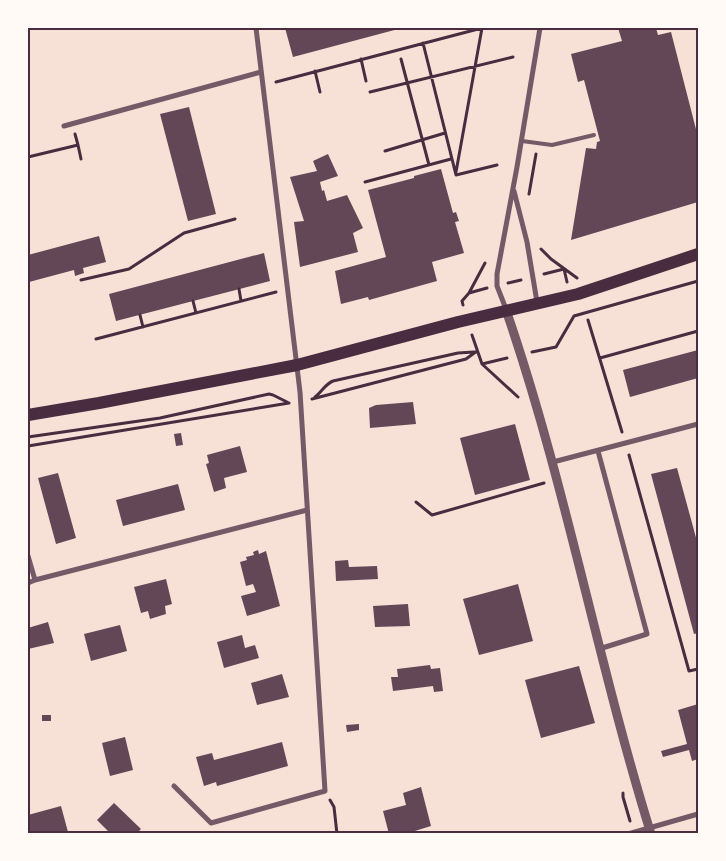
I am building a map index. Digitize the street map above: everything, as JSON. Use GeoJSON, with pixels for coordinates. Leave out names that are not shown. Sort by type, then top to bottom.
{"type":"FeatureCollection","features":[{"type":"Feature","properties":{"kind":"main road"},"geometry":{"type":"LineString","coordinates":[[28,415],[297,365],[506,310],[593,290],[698,254]]}},
{"type":"Feature","properties":{"kind":"street"},"geometry":{"type":"LineString","coordinates":[[174,786],[211,823],[325,791],[297,365],[256,28]]}},
{"type":"Feature","properties":{"kind":"street"},"geometry":{"type":"LineString","coordinates":[[540,28],[497,286],[521,354],[553,462],[600,649],[650,830]]}},
{"type":"Feature","properties":{"kind":"street"},"geometry":{"type":"LineString","coordinates":[[64,126],[261,72]]}},
{"type":"Feature","properties":{"kind":"street"},"geometry":{"type":"LineString","coordinates":[[513,188],[527,242],[538,303]]}},
{"type":"Feature","properties":{"kind":"street"},"geometry":{"type":"LineString","coordinates":[[553,462],[698,424]]}},
{"type":"Feature","properties":{"kind":"street"},"geometry":{"type":"LineString","coordinates":[[598,451],[647,634],[600,649]]}},
{"type":"Feature","properties":{"kind":"street"},"geometry":{"type":"LineString","coordinates":[[28,582],[307,510]]}},
{"type":"Feature","properties":{"kind":"street"},"geometry":{"type":"LineString","coordinates":[[28,556],[36,580]]}},
{"type":"Feature","properties":{"kind":"street"},"geometry":{"type":"LineString","coordinates":[[628,834],[650,830],[698,814]]}},
{"type":"Feature","properties":{"kind":"lane"},"geometry":{"type":"LineString","coordinates":[[522,141],[552,146],[594,135]]}},
{"type":"Feature","properties":{"kind":"path"},"geometry":{"type":"LineString","coordinates":[[276,82],[482,28],[456,175]]}},
{"type":"Feature","properties":{"kind":"path"},"geometry":{"type":"LineString","coordinates":[[423,43],[456,175]]}},
{"type":"Feature","properties":{"kind":"path"},"geometry":{"type":"LineString","coordinates":[[370,92],[513,57]]}},
{"type":"Feature","properties":{"kind":"path"},"geometry":{"type":"LineString","coordinates":[[361,59],[366,81]]}},
{"type":"Feature","properties":{"kind":"path"},"geometry":{"type":"LineString","coordinates":[[400,60],[429,165]]}},
{"type":"Feature","properties":{"kind":"path"},"geometry":{"type":"LineString","coordinates":[[315,71],[320,92]]}},
{"type":"Feature","properties":{"kind":"path"},"geometry":{"type":"LineString","coordinates":[[74,131],[81,159]]}},
{"type":"Feature","properties":{"kind":"path"},"geometry":{"type":"LineString","coordinates":[[385,151],[446,133]]}},
{"type":"Feature","properties":{"kind":"path"},"geometry":{"type":"LineString","coordinates":[[530,201],[529,192],[537,143]]}},
{"type":"Feature","properties":{"kind":"path"},"geometry":{"type":"LineString","coordinates":[[28,157],[78,145]]}},
{"type":"Feature","properties":{"kind":"path"},"geometry":{"type":"LineString","coordinates":[[365,182],[452,159]]}},
{"type":"Feature","properties":{"kind":"path"},"geometry":{"type":"LineString","coordinates":[[456,175],[497,165]]}},
{"type":"Feature","properties":{"kind":"path"},"geometry":{"type":"LineString","coordinates":[[81,280],[129,269],[184,232],[235,219]]}},
{"type":"Feature","properties":{"kind":"path"},"geometry":{"type":"LineString","coordinates":[[538,244],[551,260],[593,290]]}},
{"type":"Feature","properties":{"kind":"path"},"geometry":{"type":"LineString","coordinates":[[543,350],[556,347],[574,316],[698,281]]}},
{"type":"Feature","properties":{"kind":"path"},"geometry":{"type":"LineString","coordinates":[[239,289],[242,301]]}},
{"type":"Feature","properties":{"kind":"path"},"geometry":{"type":"LineString","coordinates":[[96,339],[276,292]]}},
{"type":"Feature","properties":{"kind":"path"},"geometry":{"type":"LineString","coordinates":[[193,301],[196,313]]}},
{"type":"Feature","properties":{"kind":"path"},"geometry":{"type":"LineString","coordinates":[[140,315],[143,327]]}},
{"type":"Feature","properties":{"kind":"path"},"geometry":{"type":"LineString","coordinates":[[588,320],[626,444],[689,671],[698,669]]}},
{"type":"Feature","properties":{"kind":"path"},"geometry":{"type":"LineString","coordinates":[[600,358],[698,331]]}},
{"type":"Feature","properties":{"kind":"path"},"geometry":{"type":"LineString","coordinates":[[477,352],[466,359],[314,398],[327,383],[333,380],[458,353],[477,352]]}},
{"type":"Feature","properties":{"kind":"path"},"geometry":{"type":"LineString","coordinates":[[477,352],[482,364],[508,357]]}},
{"type":"Feature","properties":{"kind":"path"},"geometry":{"type":"LineString","coordinates":[[28,437],[160,418],[269,394],[288,403],[28,446]]}},
{"type":"Feature","properties":{"kind":"path"},"geometry":{"type":"LineString","coordinates":[[416,502],[432,515],[557,478]]}},
{"type":"Feature","properties":{"kind":"path"},"geometry":{"type":"LineString","coordinates":[[325,791],[334,808],[336,834]]}},
{"type":"Feature","properties":{"kind":"building"},"geometry":{"type":"Polygon","coordinates":[[[285,28],[402,28],[293,57],[285,28]]]}},
{"type":"Feature","properties":{"kind":"building"},"geometry":{"type":"Polygon","coordinates":[[[618,28],[656,28],[658,35],[671,32],[698,137],[698,202],[571,240],[586,148],[596,149],[597,142],[600,141],[584,80],[578,82],[571,54],[622,41],[618,28]]]}},
{"type":"Feature","properties":{"kind":"building"},"geometry":{"type":"Polygon","coordinates":[[[189,107],[216,214],[188,221],[160,114],[189,107]]]}},
{"type":"Feature","properties":{"kind":"building"},"geometry":{"type":"Polygon","coordinates":[[[328,154],[338,176],[320,182],[322,191],[324,190],[327,201],[347,195],[363,228],[353,233],[358,252],[300,267],[294,222],[304,221],[290,177],[317,171],[313,161],[328,154]]]}},
{"type":"Feature","properties":{"kind":"building"},"geometry":{"type":"Polygon","coordinates":[[[441,169],[453,213],[456,212],[459,221],[455,222],[464,253],[432,262],[437,281],[369,300],[368,297],[341,304],[335,271],[386,257],[368,190],[441,169]]]}},
{"type":"Feature","properties":{"kind":"building"},"geometry":{"type":"Polygon","coordinates":[[[99,236],[106,262],[83,268],[84,273],[75,276],[74,270],[29,282],[30,287],[28,288],[28,255],[99,236]]]}},
{"type":"Feature","properties":{"kind":"building"},"geometry":{"type":"Polygon","coordinates":[[[264,253],[270,281],[116,321],[109,294],[264,253]]]}},
{"type":"Feature","properties":{"kind":"building"},"geometry":{"type":"Polygon","coordinates":[[[698,350],[698,378],[630,397],[623,370],[698,350]]]}},
{"type":"Feature","properties":{"kind":"building"},"geometry":{"type":"Polygon","coordinates":[[[413,402],[416,424],[370,428],[369,408],[376,405],[413,402]]]}},
{"type":"Feature","properties":{"kind":"building"},"geometry":{"type":"Polygon","coordinates":[[[515,424],[530,480],[475,495],[460,438],[515,424]]]}},
{"type":"Feature","properties":{"kind":"building"},"geometry":{"type":"Polygon","coordinates":[[[181,433],[183,445],[176,446],[174,434],[181,433]]]}},
{"type":"Feature","properties":{"kind":"building"},"geometry":{"type":"Polygon","coordinates":[[[240,446],[247,472],[224,478],[226,488],[214,492],[206,464],[209,463],[207,455],[240,446]]]}},
{"type":"Feature","properties":{"kind":"building"},"geometry":{"type":"Polygon","coordinates":[[[677,468],[698,545],[698,633],[694,634],[651,474],[677,468]]]}},
{"type":"Feature","properties":{"kind":"building"},"geometry":{"type":"Polygon","coordinates":[[[58,473],[76,538],[56,544],[38,478],[58,473]]]}},
{"type":"Feature","properties":{"kind":"building"},"geometry":{"type":"Polygon","coordinates":[[[178,484],[185,510],[123,526],[116,500],[178,484]]]}},
{"type":"Feature","properties":{"kind":"building"},"geometry":{"type":"Polygon","coordinates":[[[258,550],[259,554],[266,551],[280,606],[247,616],[241,596],[256,592],[253,584],[246,586],[240,562],[247,560],[246,557],[254,555],[253,552],[258,550]]]}},
{"type":"Feature","properties":{"kind":"building"},"geometry":{"type":"Polygon","coordinates":[[[348,560],[349,567],[377,566],[378,579],[336,581],[335,561],[348,560]]]}},
{"type":"Feature","properties":{"kind":"building"},"geometry":{"type":"Polygon","coordinates":[[[166,579],[172,604],[165,606],[166,614],[150,619],[148,611],[141,613],[134,587],[166,579]]]}},
{"type":"Feature","properties":{"kind":"building"},"geometry":{"type":"Polygon","coordinates":[[[518,584],[533,641],[479,655],[463,599],[518,584]]]}},
{"type":"Feature","properties":{"kind":"building"},"geometry":{"type":"Polygon","coordinates":[[[408,604],[410,626],[375,627],[373,606],[408,604]]]}},
{"type":"Feature","properties":{"kind":"building"},"geometry":{"type":"Polygon","coordinates":[[[48,622],[54,643],[28,649],[28,628],[48,622]]]}},
{"type":"Feature","properties":{"kind":"building"},"geometry":{"type":"Polygon","coordinates":[[[120,625],[127,651],[91,661],[84,634],[120,625]]]}},
{"type":"Feature","properties":{"kind":"building"},"geometry":{"type":"Polygon","coordinates":[[[242,635],[245,648],[255,645],[259,658],[224,668],[217,642],[242,635]]]}},
{"type":"Feature","properties":{"kind":"building"},"geometry":{"type":"Polygon","coordinates":[[[430,665],[431,669],[440,668],[443,691],[434,692],[433,686],[393,691],[391,677],[398,677],[397,669],[430,665]]]}},
{"type":"Feature","properties":{"kind":"building"},"geometry":{"type":"Polygon","coordinates":[[[579,666],[595,723],[541,738],[525,680],[579,666]]]}},
{"type":"Feature","properties":{"kind":"building"},"geometry":{"type":"Polygon","coordinates":[[[282,674],[289,697],[257,705],[251,683],[282,674]]]}},
{"type":"Feature","properties":{"kind":"building"},"geometry":{"type":"Polygon","coordinates":[[[698,704],[698,759],[692,761],[689,750],[663,757],[661,751],[687,744],[678,710],[698,704]]]}},
{"type":"Feature","properties":{"kind":"building"},"geometry":{"type":"Polygon","coordinates":[[[42,715],[51,715],[51,721],[42,721],[42,715]]]}},
{"type":"Feature","properties":{"kind":"building"},"geometry":{"type":"Polygon","coordinates":[[[359,724],[359,730],[347,732],[346,725],[359,724]]]}},
{"type":"Feature","properties":{"kind":"building"},"geometry":{"type":"Polygon","coordinates":[[[125,737],[133,770],[110,776],[102,743],[125,737]]]}},
{"type":"Feature","properties":{"kind":"building"},"geometry":{"type":"Polygon","coordinates":[[[282,742],[288,766],[217,786],[216,782],[204,786],[196,757],[212,753],[214,760],[282,742]]]}},
{"type":"Feature","properties":{"kind":"building"},"geometry":{"type":"Polygon","coordinates":[[[421,787],[431,826],[405,834],[389,834],[383,811],[406,805],[403,793],[421,787]]]}},
{"type":"Feature","properties":{"kind":"building"},"geometry":{"type":"Polygon","coordinates":[[[114,803],[141,829],[138,832],[139,834],[111,834],[97,820],[114,803]]]}},
{"type":"Feature","properties":{"kind":"building"},"geometry":{"type":"Polygon","coordinates":[[[61,806],[68,832],[61,834],[28,834],[28,815],[61,806]]]}}]}
